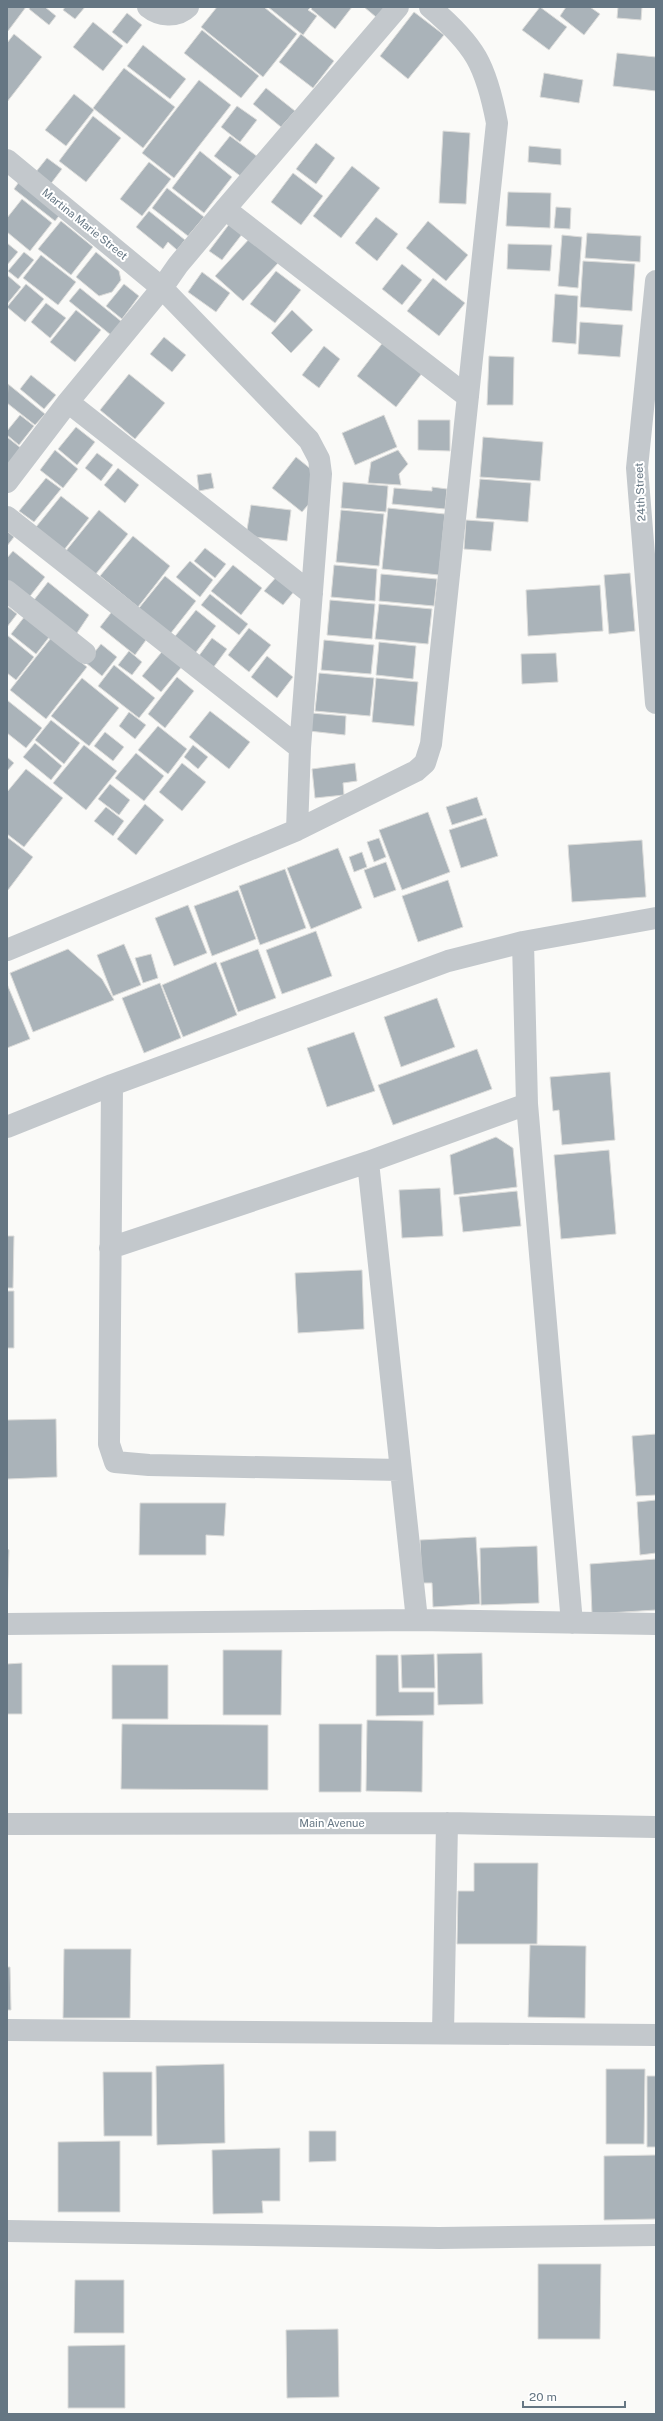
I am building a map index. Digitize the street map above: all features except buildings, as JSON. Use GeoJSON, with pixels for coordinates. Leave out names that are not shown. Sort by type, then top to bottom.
{"type":"FeatureCollection","features":[{"type":"Feature","properties":{"kind":"street"},"geometry":{"type":"LineString","coordinates":[[157,11],[184,11],[188,7]]}},
{"type":"Feature","properties":{"kind":"street"},"geometry":{"type":"LineString","coordinates":[[7,482],[68,402],[162,288],[178,265],[224,209],[398,7]]}},
{"type":"Feature","properties":{"kind":"street"},"geometry":{"type":"LineString","coordinates":[[11,943],[297,830],[407,775],[425,763],[431,744],[497,123],[492,94],[480,61],[457,30],[430,7]]}},
{"type":"Feature","properties":{"kind":"street","name":"Martina Marie Street"},"geometry":{"type":"LineString","coordinates":[[7,160],[162,288],[309,440],[319,459],[321,474],[300,748],[297,830]]}},
{"type":"Feature","properties":{"kind":"street"},"geometry":{"type":"LineString","coordinates":[[224,209],[468,397]]}},
{"type":"Feature","properties":{"kind":"street","name":"24th Street"},"geometry":{"type":"LineString","coordinates":[[656,281],[636,468],[650,566],[656,703]]}},
{"type":"Feature","properties":{"kind":"street"},"geometry":{"type":"LineString","coordinates":[[68,402],[312,594]]}},
{"type":"Feature","properties":{"kind":"street"},"geometry":{"type":"LineString","coordinates":[[7,517],[300,748]]}},
{"type":"Feature","properties":{"kind":"street"},"geometry":{"type":"LineString","coordinates":[[7,590],[85,653]]}},
{"type":"Feature","properties":{"kind":"street"},"geometry":{"type":"LineString","coordinates":[[7,1128],[112,1085],[448,961],[523,942],[656,918]]}},
{"type":"Feature","properties":{"kind":"street"},"geometry":{"type":"LineString","coordinates":[[523,942],[527,1104],[572,1624]]}},
{"type":"Feature","properties":{"kind":"street"},"geometry":{"type":"LineString","coordinates":[[112,1085],[109,1444],[115,1462],[149,1465],[400,1470]]}},
{"type":"Feature","properties":{"kind":"street"},"geometry":{"type":"LineString","coordinates":[[110,1248],[368,1162],[527,1104]]}},
{"type":"Feature","properties":{"kind":"street"},"geometry":{"type":"LineString","coordinates":[[368,1162],[417,1620]]}},
{"type":"Feature","properties":{"kind":"street"},"geometry":{"type":"LineString","coordinates":[[7,1624],[417,1620],[572,1624],[656,1624]]}},
{"type":"Feature","properties":{"kind":"street"},"geometry":{"type":"LineString","coordinates":[[443,2034],[446,1822]]}},
{"type":"Feature","properties":{"kind":"street","name":"Main Avenue"},"geometry":{"type":"LineString","coordinates":[[7,1824],[446,1822],[656,1827]]}},
{"type":"Feature","properties":{"kind":"street"},"geometry":{"type":"LineString","coordinates":[[7,2030],[656,2035]]}},
{"type":"Feature","properties":{"kind":"street"},"geometry":{"type":"LineString","coordinates":[[7,2231],[439,2238],[656,2235]]}}]}
